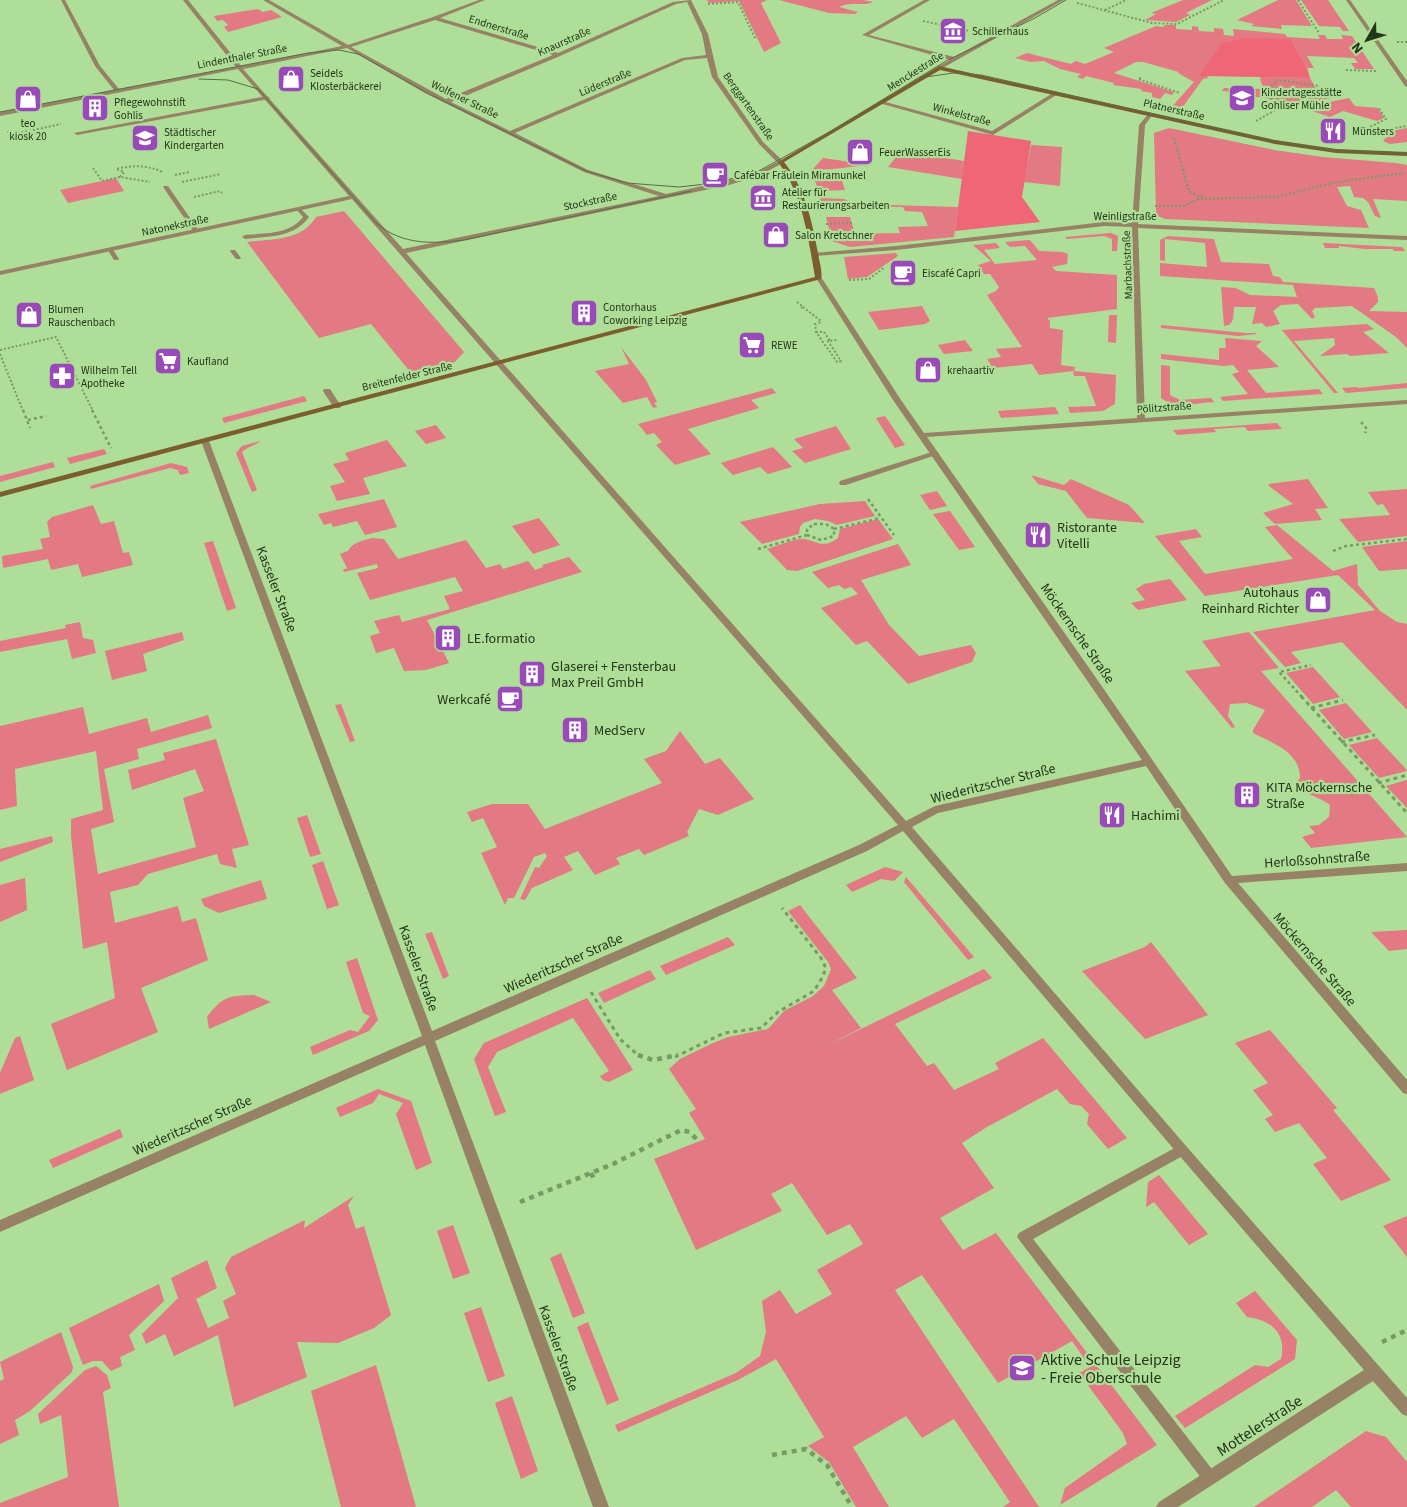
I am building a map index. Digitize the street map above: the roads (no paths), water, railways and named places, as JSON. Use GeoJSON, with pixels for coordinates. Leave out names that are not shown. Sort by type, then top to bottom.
{"type":"FeatureCollection","features":[{"type":"Feature","properties":{"kind":"main road","name":"Menckestraße"},"geometry":{"type":"LineString","coordinates":[[782,162],[939,68]]}},
{"type":"Feature","properties":{"kind":"main road","name":"Platnerstraße"},"geometry":{"type":"LineString","coordinates":[[939,68],[1292,146],[1371,154],[1407,154]]}},
{"type":"Feature","properties":{"kind":"main road","name":"Möckernsche Straße"},"geometry":{"type":"LineString","coordinates":[[782,162],[791,174],[800,196],[819,278]]}},
{"type":"Feature","properties":{"kind":"main road","name":"Breitenfelder Straße"},"geometry":{"type":"LineString","coordinates":[[0,496],[819,278]]}},
{"type":"Feature","properties":{"kind":"street"},"geometry":{"type":"LineString","coordinates":[[63,0],[98,66],[118,91]]}},
{"type":"Feature","properties":{"kind":"street"},"geometry":{"type":"LineString","coordinates":[[186,1],[196,0]]}},
{"type":"Feature","properties":{"kind":"street","name":"Wolfener Straße"},"geometry":{"type":"LineString","coordinates":[[266,0],[346,47],[447,101],[586,171],[664,195]]}},
{"type":"Feature","properties":{"kind":"street","name":"Lindenthaler Straße"},"geometry":{"type":"LineString","coordinates":[[0,114],[346,47],[483,0]]}},
{"type":"Feature","properties":{"kind":"street","name":"Knaurstraße"},"geometry":{"type":"LineString","coordinates":[[447,101],[558,55],[675,3],[689,0]]}},
{"type":"Feature","properties":{"kind":"street","name":"Berggartenstraße"},"geometry":{"type":"LineString","coordinates":[[689,0],[705,34],[709,56],[716,77],[761,142],[782,162]]}},
{"type":"Feature","properties":{"kind":"street"},"geometry":{"type":"LineString","coordinates":[[928,0],[865,35],[954,59]]}},
{"type":"Feature","properties":{"kind":"street","name":"Menckestraße"},"geometry":{"type":"LineString","coordinates":[[939,68],[1062,0]]}},
{"type":"Feature","properties":{"kind":"street"},"geometry":{"type":"LineString","coordinates":[[1348,0],[1407,85]]}},
{"type":"Feature","properties":{"kind":"street"},"geometry":{"type":"LineString","coordinates":[[186,1],[239,67],[905,826],[1182,1150],[1407,1409]]}},
{"type":"Feature","properties":{"kind":"street","name":"Endnerstraße"},"geometry":{"type":"LineString","coordinates":[[435,18],[558,55]]}},
{"type":"Feature","properties":{"kind":"street","name":"Lüderstraße"},"geometry":{"type":"LineString","coordinates":[[511,133],[684,59],[709,56]]}},
{"type":"Feature","properties":{"kind":"street","name":"Winkelstraße"},"geometry":{"type":"LineString","coordinates":[[882,103],[993,133],[1056,93]]}},
{"type":"Feature","properties":{"kind":"street"},"geometry":{"type":"LineString","coordinates":[[77,134],[267,98]]}},
{"type":"Feature","properties":{"kind":"street","name":"Marbachstraße"},"geometry":{"type":"LineString","coordinates":[[1141,419],[1136,225],[1142,125],[1150,114]]}},
{"type":"Feature","properties":{"kind":"street","name":"Stockstraße"},"geometry":{"type":"LineString","coordinates":[[400,252],[754,176],[782,162]]}},
{"type":"Feature","properties":{"kind":"street"},"geometry":{"type":"LineString","coordinates":[[165,186],[196,231]]}},
{"type":"Feature","properties":{"kind":"street","name":"Natonekstraße"},"geometry":{"type":"LineString","coordinates":[[0,273],[353,197]]}},
{"type":"Feature","properties":{"kind":"street"},"geometry":{"type":"LineString","coordinates":[[245,238],[294,229],[306,217],[299,209]]}},
{"type":"Feature","properties":{"kind":"street","name":"Weinligstraße"},"geometry":{"type":"LineString","coordinates":[[814,254],[905,247],[1104,224],[1407,238]]}},
{"type":"Feature","properties":{"kind":"street"},"geometry":{"type":"LineString","coordinates":[[110,249],[116,259]]}},
{"type":"Feature","properties":{"kind":"street"},"geometry":{"type":"LineString","coordinates":[[233,251],[238,258]]}},
{"type":"Feature","properties":{"kind":"street","name":"Möckernsche Straße"},"geometry":{"type":"LineString","coordinates":[[819,278],[922,435],[1229,880],[1407,1088]]}},
{"type":"Feature","properties":{"kind":"street"},"geometry":{"type":"LineString","coordinates":[[327,390],[337,406]]}},
{"type":"Feature","properties":{"kind":"street","name":"Pölitzstraße"},"geometry":{"type":"LineString","coordinates":[[922,435],[1407,402]]}},
{"type":"Feature","properties":{"kind":"street","name":"Kasseler Straße"},"geometry":{"type":"LineString","coordinates":[[205,441],[601,1507]]}},
{"type":"Feature","properties":{"kind":"street"},"geometry":{"type":"LineString","coordinates":[[843,483],[935,454]]}},
{"type":"Feature","properties":{"kind":"street","name":"Wiederitzscher Straße"},"geometry":{"type":"LineString","coordinates":[[0,1226],[863,848],[935,810],[1148,762]]}},
{"type":"Feature","properties":{"kind":"street","name":"Herloßsohnstraße"},"geometry":{"type":"LineString","coordinates":[[1229,880],[1407,867]]}},
{"type":"Feature","properties":{"kind":"street"},"geometry":{"type":"LineString","coordinates":[[1182,1150],[1024,1237],[1210,1478]]}},
{"type":"Feature","properties":{"kind":"street","name":"Mottelerstraße"},"geometry":{"type":"LineString","coordinates":[[1164,1507],[1374,1372]]}},
{"type":"Feature","properties":{"kind":"tram line"},"geometry":{"type":"LineString","coordinates":[[0,112],[308,53],[339,50],[358,54],[427,93],[586,171],[627,183],[679,187],[715,183],[757,172],[831,131],[946,61],[1035,18],[1066,0]]}},
{"type":"Feature","properties":{"kind":"tram line"},"geometry":{"type":"LineString","coordinates":[[926,77],[953,73],[981,75],[1278,142],[1337,150],[1407,153]]}},
{"type":"Feature","properties":{"kind":"tram line"},"geometry":{"type":"LineString","coordinates":[[199,79],[228,80],[258,89],[377,224],[397,236],[408,239],[429,242],[464,240],[691,191]]}},
{"type":"Feature","properties":{"kind":"place","name":"Schillerhaus"},"geometry":{"type":"Point","coordinates":[953,31]}},
{"type":"Feature","properties":{"kind":"place","name":"Seidels Klosterbäckerei"},"geometry":{"type":"Point","coordinates":[291,79]}},
{"type":"Feature","properties":{"kind":"place","name":"Kindertagesstätte Gohliser Mühle"},"geometry":{"type":"Point","coordinates":[1242,98]}},
{"type":"Feature","properties":{"kind":"place","name":"teo kiosk 20"},"geometry":{"type":"Point","coordinates":[28,99]}},
{"type":"Feature","properties":{"kind":"place","name":"Pflegewohnstift Gohlis"},"geometry":{"type":"Point","coordinates":[95,108]}},
{"type":"Feature","properties":{"kind":"place","name":"Münsters"},"geometry":{"type":"Point","coordinates":[1333,131]}},
{"type":"Feature","properties":{"kind":"place","name":"Städtischer Kindergarten"},"geometry":{"type":"Point","coordinates":[145,138]}},
{"type":"Feature","properties":{"kind":"place","name":"FeuerWasserEis"},"geometry":{"type":"Point","coordinates":[860,152]}},
{"type":"Feature","properties":{"kind":"place","name":"Cafébar Fräulein Miramunkel"},"geometry":{"type":"Point","coordinates":[715,175]}},
{"type":"Feature","properties":{"kind":"place","name":"Atelier für Restaurierungsarbeiten"},"geometry":{"type":"Point","coordinates":[763,198]}},
{"type":"Feature","properties":{"kind":"place","name":"Salon Kretschner"},"geometry":{"type":"Point","coordinates":[776,235]}},
{"type":"Feature","properties":{"kind":"place","name":"Eiscafé Capri"},"geometry":{"type":"Point","coordinates":[903,273]}},
{"type":"Feature","properties":{"kind":"place","name":"Contorhaus Coworking Leipzig"},"geometry":{"type":"Point","coordinates":[584,313]}},
{"type":"Feature","properties":{"kind":"place","name":"Blumen Rauschenbach"},"geometry":{"type":"Point","coordinates":[29,315]}},
{"type":"Feature","properties":{"kind":"place","name":"REWE"},"geometry":{"type":"Point","coordinates":[752,345]}},
{"type":"Feature","properties":{"kind":"place","name":"Kaufland"},"geometry":{"type":"Point","coordinates":[168,361]}},
{"type":"Feature","properties":{"kind":"place","name":"krehaartiv"},"geometry":{"type":"Point","coordinates":[928,370]}},
{"type":"Feature","properties":{"kind":"place","name":"Wilhelm Tell Apotheke"},"geometry":{"type":"Point","coordinates":[62,376]}},
{"type":"Feature","properties":{"kind":"place","name":"Ristorante Vitelli"},"geometry":{"type":"Point","coordinates":[1038,535]}},
{"type":"Feature","properties":{"kind":"place","name":"Autohaus Reinhard Richter"},"geometry":{"type":"Point","coordinates":[1318,600]}},
{"type":"Feature","properties":{"kind":"place","name":"LE.formatio"},"geometry":{"type":"Point","coordinates":[448,638]}},
{"type":"Feature","properties":{"kind":"place","name":"Glaserei + Fensterbau Max Preil GmbH"},"geometry":{"type":"Point","coordinates":[532,674]}},
{"type":"Feature","properties":{"kind":"place","name":"Werkcafé"},"geometry":{"type":"Point","coordinates":[510,699]}},
{"type":"Feature","properties":{"kind":"place","name":"MedServ"},"geometry":{"type":"Point","coordinates":[575,730]}},
{"type":"Feature","properties":{"kind":"place","name":"KITA Möckernsche Straße"},"geometry":{"type":"Point","coordinates":[1247,795]}},
{"type":"Feature","properties":{"kind":"place","name":"Hachimi"},"geometry":{"type":"Point","coordinates":[1112,815]}},
{"type":"Feature","properties":{"kind":"place","name":"Aktive Schule Leipzig - Freie Oberschule"},"geometry":{"type":"Point","coordinates":[1022,1368]}}]}
